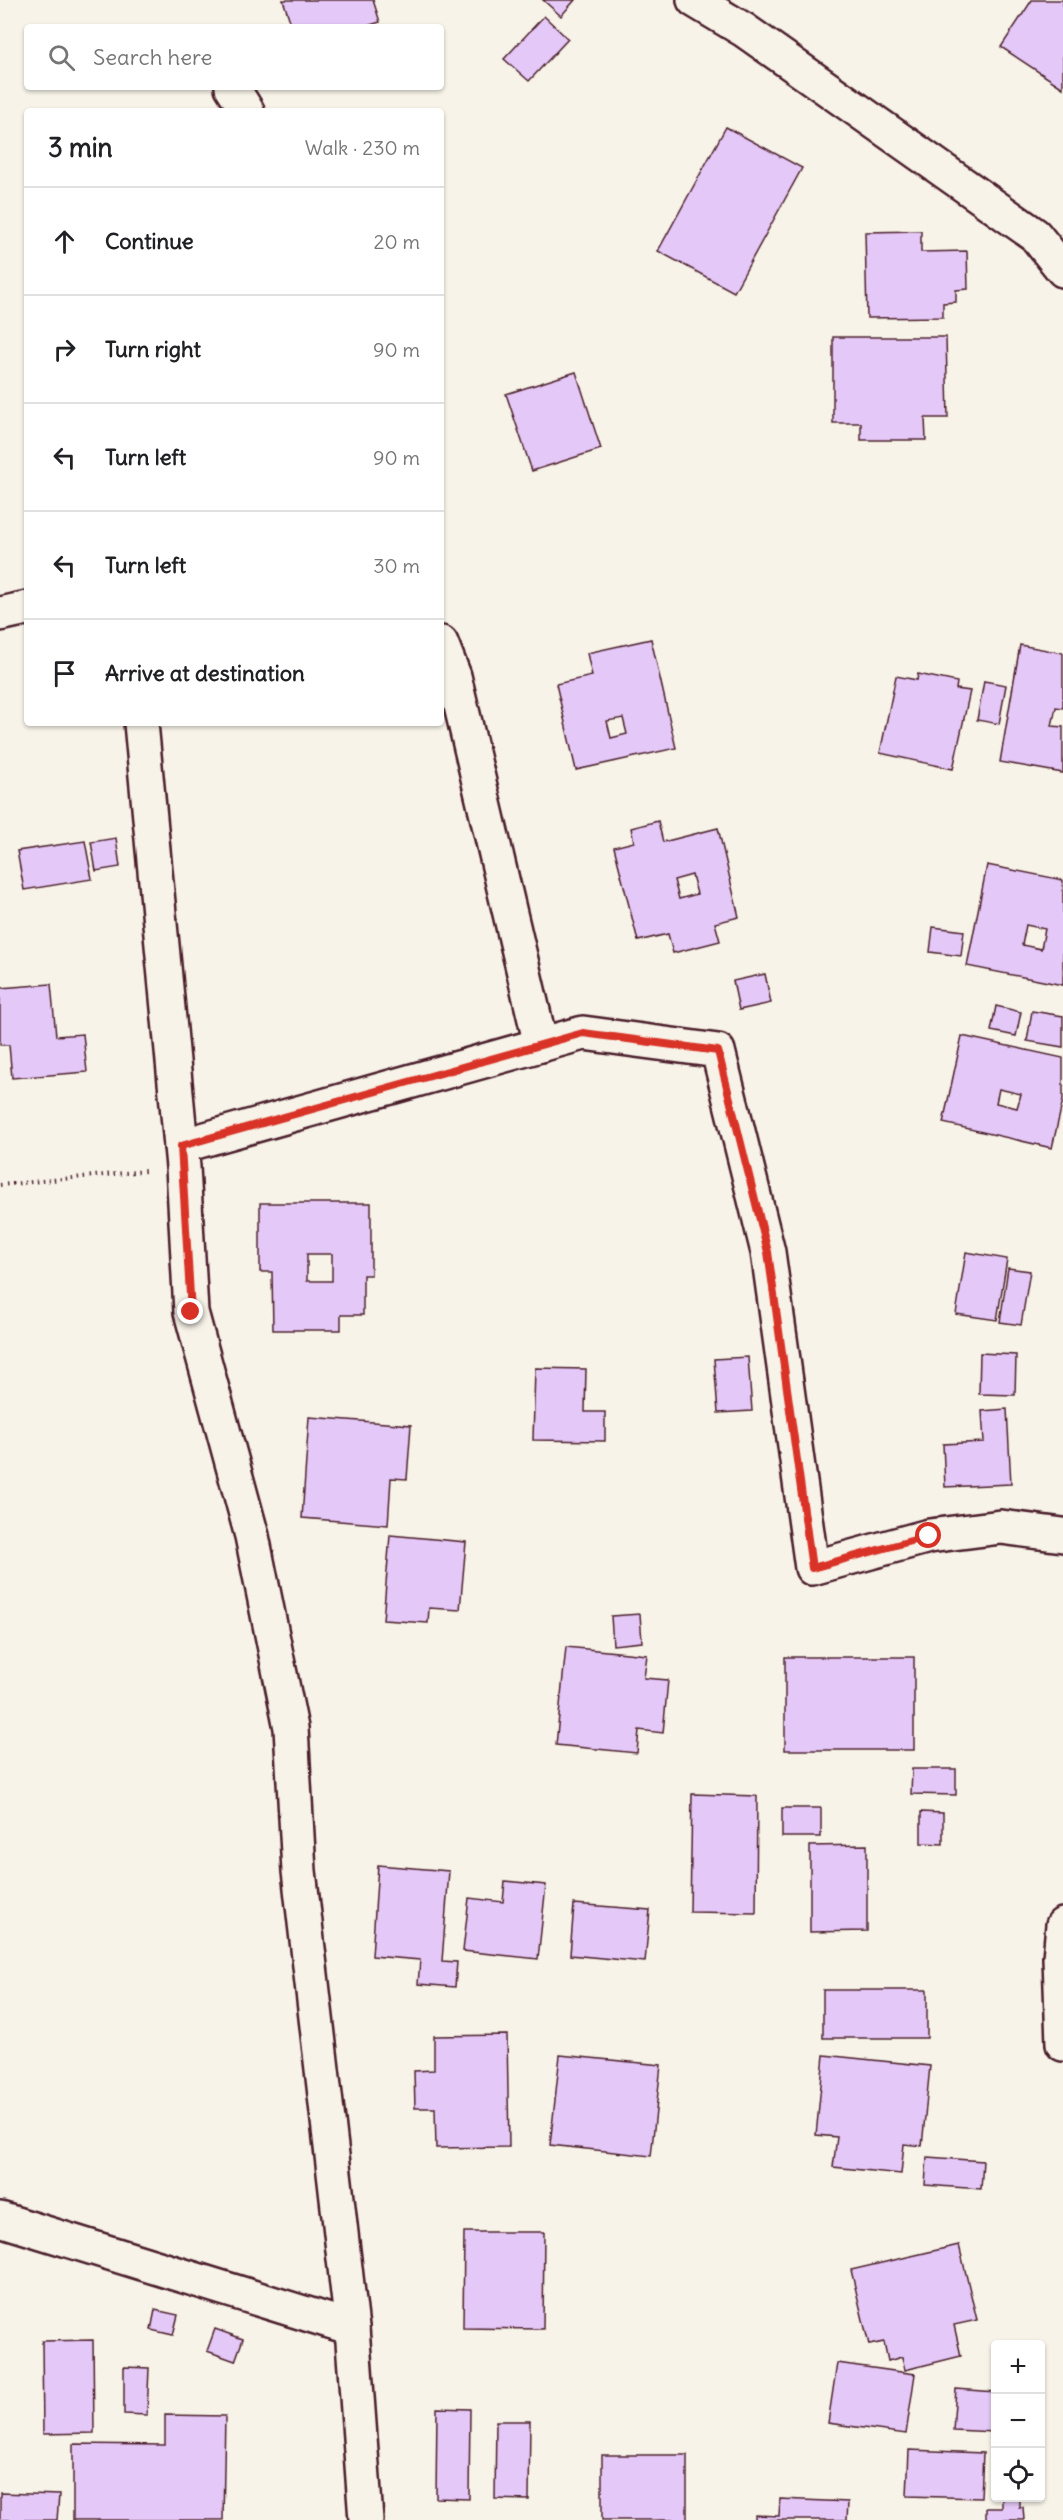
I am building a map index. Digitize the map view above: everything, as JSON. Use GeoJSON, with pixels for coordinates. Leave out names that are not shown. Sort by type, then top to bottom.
{"type":"FeatureCollection","features":[{"type":"Feature","properties":{"kind":"street"},"geometry":{"type":"LineString","coordinates":[[694,0],[744,30],[1035,235],[1063,270]]}},
{"type":"Feature","properties":{"kind":"street"},"geometry":{"type":"LineString","coordinates":[[234,90],[245,108]]}},
{"type":"Feature","properties":{"kind":"street"},"geometry":{"type":"LineString","coordinates":[[0,614],[24,609]]}},
{"type":"Feature","properties":{"kind":"street"},"geometry":{"type":"LineString","coordinates":[[444,651],[454,676],[541,1045]]}},
{"type":"Feature","properties":{"kind":"street"},"geometry":{"type":"LineString","coordinates":[[141,726],[182,1157],[191,1312],[252,1536],[291,1728],[299,1871],[352,2328],[366,2520]]}},
{"type":"Feature","properties":{"kind":"street"},"geometry":{"type":"LineString","coordinates":[[182,1157],[583,1033],[718,1051],[768,1252],[812,1568],[929,1536],[1001,1527],[1063,1535]]}},
{"type":"Feature","properties":{"kind":"street"},"geometry":{"type":"LineString","coordinates":[[1063,1925],[1060,1958],[1063,2044]]}},
{"type":"Feature","properties":{"kind":"street"},"geometry":{"type":"LineString","coordinates":[[0,2220],[352,2328]]}},
{"type":"Feature","properties":{"kind":"path"},"geometry":{"type":"LineString","coordinates":[[0,1185],[182,1157]]}},
{"type":"Feature","properties":{"kind":"building"},"geometry":{"type":"Polygon","coordinates":[[[283,0],[373,0],[380,22],[374,24],[291,24],[283,0]]]}},
{"type":"Feature","properties":{"kind":"building"},"geometry":{"type":"Polygon","coordinates":[[[543,0],[575,0],[561,16],[543,0]]]}},
{"type":"Feature","properties":{"kind":"building"},"geometry":{"type":"Polygon","coordinates":[[[1032,0],[1063,0],[1063,88],[1001,47],[1032,0]]]}},
{"type":"Feature","properties":{"kind":"building"},"geometry":{"type":"Polygon","coordinates":[[[544,16],[568,39],[529,81],[504,59],[544,16]]]}},
{"type":"Feature","properties":{"kind":"building"},"geometry":{"type":"Polygon","coordinates":[[[726,127],[802,168],[734,292],[658,251],[726,127]]]}},
{"type":"Feature","properties":{"kind":"building"},"geometry":{"type":"Polygon","coordinates":[[[921,231],[921,252],[967,251],[968,289],[956,290],[956,302],[943,303],[943,317],[867,318],[865,232],[921,231]]]}},
{"type":"Feature","properties":{"kind":"building"},"geometry":{"type":"Polygon","coordinates":[[[833,337],[946,337],[948,418],[925,418],[926,440],[861,440],[861,423],[833,423],[833,337]]]}},
{"type":"Feature","properties":{"kind":"building"},"geometry":{"type":"Polygon","coordinates":[[[576,372],[601,449],[532,471],[506,394],[576,372]]]}},
{"type":"Feature","properties":{"kind":"building"},"geometry":{"type":"Polygon","coordinates":[[[651,639],[676,748],[576,770],[556,684],[592,676],[587,653],[651,639]],[[623,718],[607,721],[611,738],[627,734],[623,718]]]}},
{"type":"Feature","properties":{"kind":"building"},"geometry":{"type":"Polygon","coordinates":[[[1020,645],[1063,653],[1063,708],[1056,707],[1052,726],[1063,727],[1063,773],[1000,762],[1020,645]]]}},
{"type":"Feature","properties":{"kind":"building"},"geometry":{"type":"Polygon","coordinates":[[[918,674],[957,682],[956,689],[970,691],[953,769],[880,753],[896,676],[917,680],[918,674]]]}},
{"type":"Feature","properties":{"kind":"building"},"geometry":{"type":"Polygon","coordinates":[[[984,681],[1006,685],[999,724],[977,720],[984,681]]]}},
{"type":"Feature","properties":{"kind":"building"},"geometry":{"type":"Polygon","coordinates":[[[658,821],[663,842],[718,828],[739,917],[715,923],[720,941],[673,953],[668,934],[638,941],[614,847],[634,842],[631,828],[658,821]],[[692,875],[674,880],[679,899],[697,894],[692,875]]]}},
{"type":"Feature","properties":{"kind":"building"},"geometry":{"type":"Polygon","coordinates":[[[116,838],[120,867],[96,871],[91,842],[116,838]]]}},
{"type":"Feature","properties":{"kind":"building"},"geometry":{"type":"Polygon","coordinates":[[[85,841],[92,879],[24,890],[17,851],[85,841]]]}},
{"type":"Feature","properties":{"kind":"building"},"geometry":{"type":"Polygon","coordinates":[[[987,865],[1063,880],[1063,985],[967,966],[987,865]],[[1026,925],[1022,945],[1041,949],[1045,929],[1026,925]]]}},
{"type":"Feature","properties":{"kind":"building"},"geometry":{"type":"Polygon","coordinates":[[[933,927],[964,931],[961,956],[930,952],[933,927]]]}},
{"type":"Feature","properties":{"kind":"building"},"geometry":{"type":"Polygon","coordinates":[[[765,974],[771,1003],[739,1010],[733,981],[765,974]]]}},
{"type":"Feature","properties":{"kind":"building"},"geometry":{"type":"Polygon","coordinates":[[[51,984],[56,1036],[83,1034],[87,1072],[12,1078],[9,1045],[0,1045],[0,988],[51,984]]]}},
{"type":"Feature","properties":{"kind":"building"},"geometry":{"type":"Polygon","coordinates":[[[996,1006],[1021,1012],[1016,1036],[991,1031],[996,1006]]]}},
{"type":"Feature","properties":{"kind":"building"},"geometry":{"type":"Polygon","coordinates":[[[1032,1011],[1063,1016],[1063,1047],[1027,1041],[1032,1011]]]}},
{"type":"Feature","properties":{"kind":"building"},"geometry":{"type":"Polygon","coordinates":[[[962,1036],[1063,1058],[1063,1100],[1052,1148],[943,1123],[962,1036]],[[999,1089],[996,1103],[1017,1108],[1021,1094],[999,1089]]]}},
{"type":"Feature","properties":{"kind":"building"},"geometry":{"type":"Polygon","coordinates":[[[260,1203],[371,1203],[371,1275],[363,1275],[363,1315],[341,1315],[341,1330],[273,1330],[272,1272],[260,1272],[260,1203]],[[307,1254],[307,1281],[332,1281],[332,1254],[307,1254]]]}},
{"type":"Feature","properties":{"kind":"building"},"geometry":{"type":"Polygon","coordinates":[[[966,1252],[1007,1259],[997,1320],[956,1314],[966,1252]]]}},
{"type":"Feature","properties":{"kind":"building"},"geometry":{"type":"Polygon","coordinates":[[[1008,1268],[1030,1271],[1021,1325],[1000,1322],[1008,1268]]]}},
{"type":"Feature","properties":{"kind":"building"},"geometry":{"type":"Polygon","coordinates":[[[980,1353],[1016,1355],[1015,1395],[979,1394],[980,1353]]]}},
{"type":"Feature","properties":{"kind":"building"},"geometry":{"type":"Polygon","coordinates":[[[748,1357],[752,1411],[718,1413],[714,1359],[748,1357]]]}},
{"type":"Feature","properties":{"kind":"building"},"geometry":{"type":"Polygon","coordinates":[[[535,1368],[586,1369],[585,1412],[605,1412],[605,1441],[533,1440],[535,1368]]]}},
{"type":"Feature","properties":{"kind":"building"},"geometry":{"type":"Polygon","coordinates":[[[1007,1409],[1011,1484],[945,1487],[943,1444],[984,1442],[982,1411],[1007,1409]]]}},
{"type":"Feature","properties":{"kind":"building"},"geometry":{"type":"Polygon","coordinates":[[[309,1417],[411,1425],[407,1479],[391,1478],[388,1525],[302,1518],[309,1417]]]}},
{"type":"Feature","properties":{"kind":"building"},"geometry":{"type":"Polygon","coordinates":[[[390,1535],[466,1542],[460,1610],[429,1608],[428,1623],[383,1620],[390,1535]]]}},
{"type":"Feature","properties":{"kind":"building"},"geometry":{"type":"Polygon","coordinates":[[[640,1614],[642,1642],[613,1645],[611,1616],[640,1614]]]}},
{"type":"Feature","properties":{"kind":"building"},"geometry":{"type":"Polygon","coordinates":[[[566,1647],[647,1655],[644,1678],[668,1680],[663,1733],[639,1730],[637,1753],[556,1745],[566,1647]]]}},
{"type":"Feature","properties":{"kind":"building"},"geometry":{"type":"Polygon","coordinates":[[[785,1657],[914,1657],[914,1750],[785,1750],[785,1657]]]}},
{"type":"Feature","properties":{"kind":"building"},"geometry":{"type":"Polygon","coordinates":[[[912,1769],[956,1769],[956,1795],[911,1794],[912,1769]]]}},
{"type":"Feature","properties":{"kind":"building"},"geometry":{"type":"Polygon","coordinates":[[[692,1794],[757,1796],[756,1913],[690,1912],[692,1794]]]}},
{"type":"Feature","properties":{"kind":"building"},"geometry":{"type":"Polygon","coordinates":[[[782,1808],[821,1808],[821,1837],[782,1837],[782,1808]]]}},
{"type":"Feature","properties":{"kind":"building"},"geometry":{"type":"Polygon","coordinates":[[[921,1812],[943,1813],[943,1844],[921,1843],[921,1812]]]}},
{"type":"Feature","properties":{"kind":"building"},"geometry":{"type":"Polygon","coordinates":[[[867,1845],[867,1931],[810,1932],[810,1846],[867,1845]]]}},
{"type":"Feature","properties":{"kind":"building"},"geometry":{"type":"Polygon","coordinates":[[[378,1865],[449,1871],[442,1961],[457,1962],[455,1987],[418,1984],[420,1960],[372,1956],[378,1865]]]}},
{"type":"Feature","properties":{"kind":"building"},"geometry":{"type":"Polygon","coordinates":[[[505,1881],[546,1885],[538,1959],[463,1951],[469,1898],[503,1902],[505,1881]]]}},
{"type":"Feature","properties":{"kind":"building"},"geometry":{"type":"Polygon","coordinates":[[[574,1904],[650,1910],[645,1962],[570,1955],[574,1904]]]}},
{"type":"Feature","properties":{"kind":"building"},"geometry":{"type":"Polygon","coordinates":[[[823,1990],[927,1990],[927,2038],[823,2038],[823,1990]]]}},
{"type":"Feature","properties":{"kind":"building"},"geometry":{"type":"Polygon","coordinates":[[[507,2035],[509,2147],[436,2148],[435,2108],[415,2108],[414,2071],[434,2070],[434,2036],[507,2035]]]}},
{"type":"Feature","properties":{"kind":"building"},"geometry":{"type":"Polygon","coordinates":[[[560,2055],[661,2065],[651,2156],[550,2145],[560,2055]]]}},
{"type":"Feature","properties":{"kind":"building"},"geometry":{"type":"Polygon","coordinates":[[[824,2055],[930,2066],[922,2146],[904,2144],[901,2174],[833,2167],[837,2137],[816,2135],[824,2055]]]}},
{"type":"Feature","properties":{"kind":"building"},"geometry":{"type":"Polygon","coordinates":[[[927,2157],[983,2161],[981,2189],[925,2185],[927,2157]]]}},
{"type":"Feature","properties":{"kind":"building"},"geometry":{"type":"Polygon","coordinates":[[[464,2232],[544,2232],[543,2329],[463,2328],[464,2232]]]}},
{"type":"Feature","properties":{"kind":"building"},"geometry":{"type":"Polygon","coordinates":[[[959,2245],[977,2320],[954,2325],[961,2356],[905,2370],[902,2357],[888,2361],[884,2342],[869,2345],[851,2270],[959,2245]]]}},
{"type":"Feature","properties":{"kind":"building"},"geometry":{"type":"Polygon","coordinates":[[[155,2310],[178,2315],[173,2335],[151,2330],[155,2310]]]}},
{"type":"Feature","properties":{"kind":"building"},"geometry":{"type":"Polygon","coordinates":[[[215,2329],[243,2339],[235,2361],[207,2351],[215,2329]]]}},
{"type":"Feature","properties":{"kind":"building"},"geometry":{"type":"Polygon","coordinates":[[[93,2340],[94,2433],[43,2434],[42,2341],[93,2340]]]}},
{"type":"Feature","properties":{"kind":"building"},"geometry":{"type":"Polygon","coordinates":[[[837,2363],[915,2374],[906,2434],[828,2423],[837,2363]]]}},
{"type":"Feature","properties":{"kind":"building"},"geometry":{"type":"Polygon","coordinates":[[[124,2367],[149,2368],[147,2415],[124,2414],[124,2367]]]}},
{"type":"Feature","properties":{"kind":"building"},"geometry":{"type":"Polygon","coordinates":[[[956,2389],[991,2392],[991,2432],[953,2430],[956,2389]]]}},
{"type":"Feature","properties":{"kind":"building"},"geometry":{"type":"Polygon","coordinates":[[[437,2408],[470,2409],[469,2499],[436,2498],[437,2408]]]}},
{"type":"Feature","properties":{"kind":"building"},"geometry":{"type":"Polygon","coordinates":[[[165,2415],[225,2416],[223,2520],[73,2520],[73,2444],[165,2445],[165,2415]]]}},
{"type":"Feature","properties":{"kind":"building"},"geometry":{"type":"Polygon","coordinates":[[[496,2421],[530,2421],[529,2500],[495,2499],[496,2421]]]}},
{"type":"Feature","properties":{"kind":"building"},"geometry":{"type":"Polygon","coordinates":[[[909,2450],[983,2453],[981,2498],[907,2496],[909,2450]]]}},
{"type":"Feature","properties":{"kind":"building"},"geometry":{"type":"Polygon","coordinates":[[[602,2455],[687,2455],[687,2520],[602,2520],[602,2455]]]}},
{"type":"Feature","properties":{"kind":"building"},"geometry":{"type":"Polygon","coordinates":[[[0,2493],[59,2495],[57,2520],[0,2520],[0,2493]]]}},
{"type":"Feature","properties":{"kind":"building"},"geometry":{"type":"Polygon","coordinates":[[[780,2499],[848,2502],[847,2520],[755,2520],[755,2515],[779,2516],[780,2499]]]}},
{"type":"Feature","properties":{"kind":"building"},"geometry":{"type":"Polygon","coordinates":[[[1002,2502],[1019,2502],[1019,2507],[1023,2507],[1024,2520],[986,2520],[986,2508],[1002,2508],[1002,2502]]]}},
{"type":"Feature","properties":{"kind":"route"},"geometry":{"type":"LineString","coordinates":[[191,1312],[181,1146],[583,1033],[718,1051],[768,1252],[812,1568],[929,1536]]}}]}
